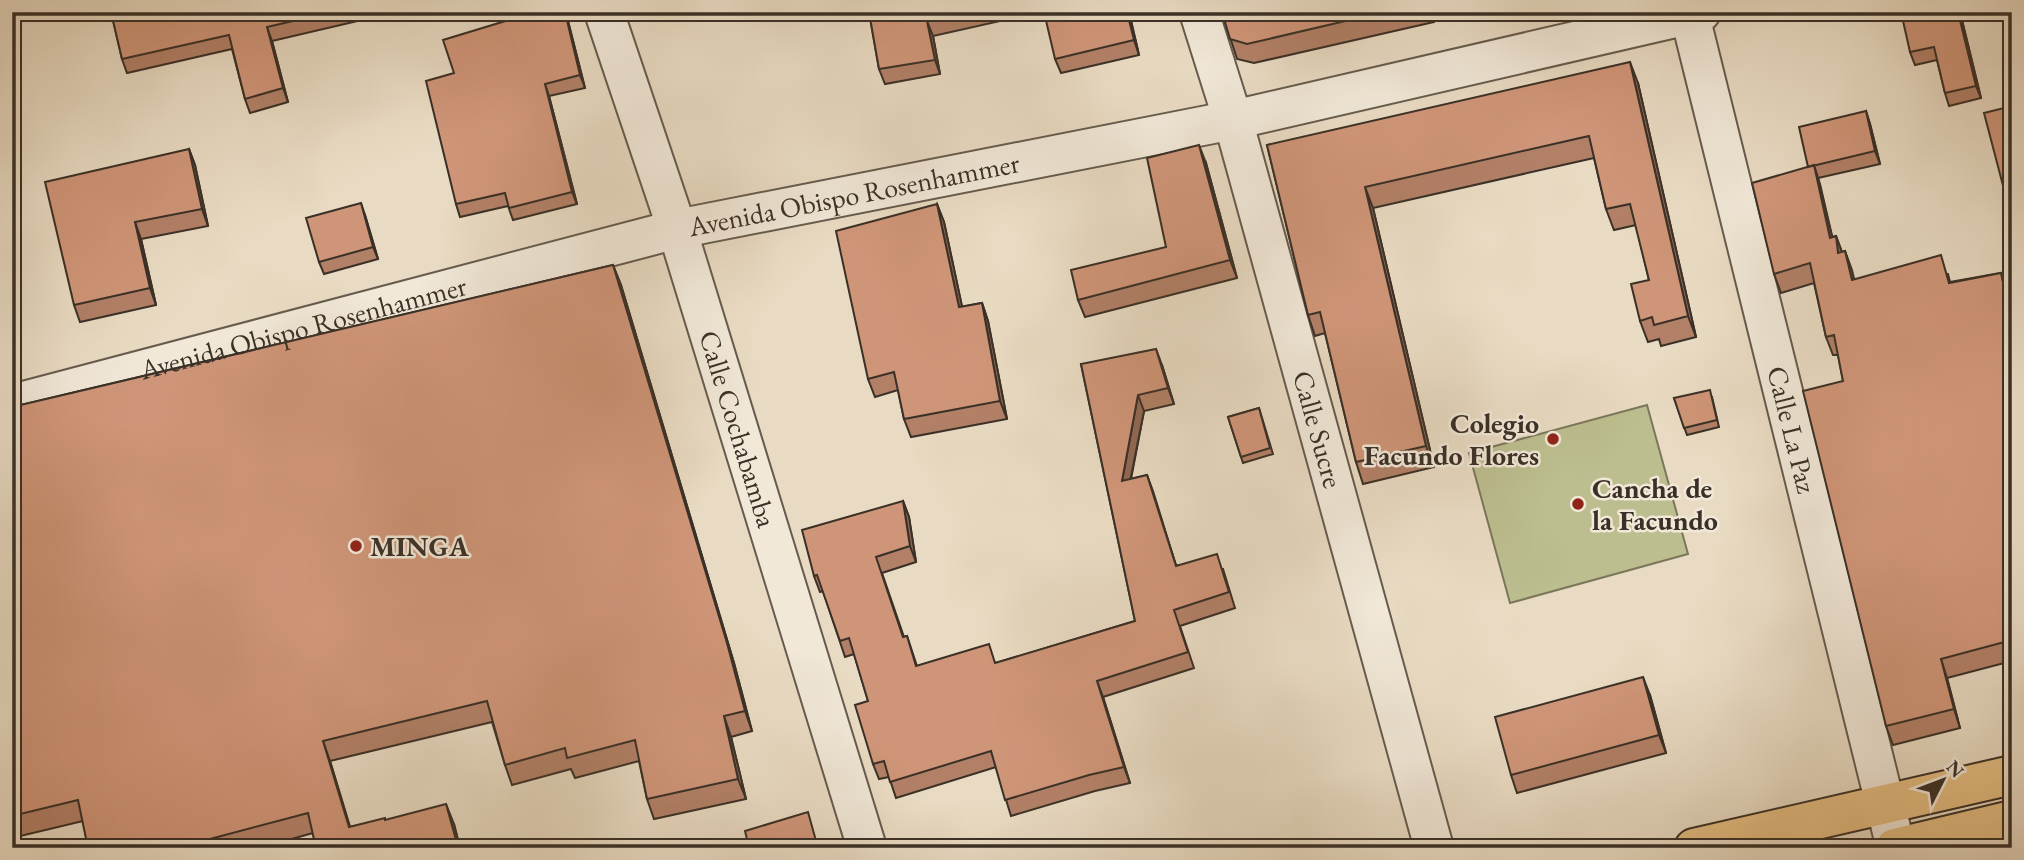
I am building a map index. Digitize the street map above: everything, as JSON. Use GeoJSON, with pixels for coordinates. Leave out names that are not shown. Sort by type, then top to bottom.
{"type":"FeatureCollection","features":[{"type":"Feature","properties":{"kind":"main road"},"geometry":{"type":"LineString","coordinates":[[1693,848],[2012,775]]}},
{"type":"Feature","properties":{"kind":"main road"},"geometry":{"type":"LineString","coordinates":[[1896,848],[2012,820]]}},
{"type":"Feature","properties":{"kind":"street","name":"Calle Cochabamba"},"geometry":{"type":"LineString","coordinates":[[604,12],[677,229],[867,848]]}},
{"type":"Feature","properties":{"kind":"street","name":"Calle Sucre"},"geometry":{"type":"LineString","coordinates":[[1199,12],[1233,120],[1434,848]]}},
{"type":"Feature","properties":{"kind":"street","name":"Avenida Obispo Rosenhammer"},"geometry":{"type":"LineString","coordinates":[[12,404],[677,229],[1233,120],[1693,13]]}},
{"type":"Feature","properties":{"kind":"street","name":"Calle La Paz"},"geometry":{"type":"LineString","coordinates":[[1693,13],[1896,848]]}},
{"type":"Feature","properties":{"kind":"green space","name":"Cancha de la Facundo"},"geometry":{"type":"Polygon","coordinates":[[[1647,405],[1688,554],[1510,603],[1469,453],[1647,405]]]}},
{"type":"Feature","properties":{"kind":"building"},"geometry":{"type":"Polygon","coordinates":[[[111,12],[332,12],[267,27],[283,88],[245,99],[229,35],[122,59],[111,12]]]}},
{"type":"Feature","properties":{"kind":"building"},"geometry":{"type":"Polygon","coordinates":[[[535,12],[565,12],[580,75],[545,84],[572,192],[509,208],[505,193],[456,204],[426,81],[454,73],[443,40],[535,12]]]}},
{"type":"Feature","properties":{"kind":"building"},"geometry":{"type":"Polygon","coordinates":[[[869,12],[968,12],[927,21],[935,60],[879,69],[869,12]]]}},
{"type":"Feature","properties":{"kind":"building"},"geometry":{"type":"Polygon","coordinates":[[[1044,12],[1127,12],[1134,40],[1055,59],[1044,12]]]}},
{"type":"Feature","properties":{"kind":"building"},"geometry":{"type":"Polygon","coordinates":[[[1222,12],[1384,12],[1247,44],[1230,39],[1222,12]]]}},
{"type":"Feature","properties":{"kind":"building"},"geometry":{"type":"Polygon","coordinates":[[[1901,12],[1958,12],[1976,86],[1945,93],[1934,47],[1910,52],[1901,12]]]}},
{"type":"Feature","properties":{"kind":"building"},"geometry":{"type":"Polygon","coordinates":[[[1630,62],[1688,316],[1654,325],[1652,317],[1640,321],[1631,284],[1649,280],[1630,204],[1606,209],[1589,136],[1365,187],[1426,446],[1356,462],[1320,312],[1308,315],[1267,145],[1630,62]]]}},
{"type":"Feature","properties":{"kind":"building"},"geometry":{"type":"Polygon","coordinates":[[[2012,106],[2012,220],[1984,113],[2012,106]]]}},
{"type":"Feature","properties":{"kind":"building"},"geometry":{"type":"Polygon","coordinates":[[[1866,111],[1875,151],[1808,167],[1799,127],[1866,111]]]}},
{"type":"Feature","properties":{"kind":"building"},"geometry":{"type":"Polygon","coordinates":[[[1199,145],[1230,260],[1078,300],[1071,270],[1166,247],[1147,158],[1199,145]]]}},
{"type":"Feature","properties":{"kind":"building"},"geometry":{"type":"Polygon","coordinates":[[[189,149],[202,209],[135,222],[150,288],[74,305],[45,182],[189,149]]]}},
{"type":"Feature","properties":{"kind":"building"},"geometry":{"type":"Polygon","coordinates":[[[1814,165],[1830,238],[1836,236],[1838,253],[1845,251],[1852,280],[1941,255],[1949,283],[2001,273],[2012,325],[2012,640],[1941,659],[1954,709],[1886,726],[1803,391],[1843,381],[1834,335],[1826,337],[1810,263],[1774,274],[1752,183],[1814,165]]]}},
{"type":"Feature","properties":{"kind":"building"},"geometry":{"type":"Polygon","coordinates":[[[361,203],[373,247],[319,262],[306,218],[361,203]]]}},
{"type":"Feature","properties":{"kind":"building"},"geometry":{"type":"Polygon","coordinates":[[[937,204],[959,307],[982,303],[1000,401],[904,419],[894,372],[868,379],[836,231],[937,204]]]}},
{"type":"Feature","properties":{"kind":"building","name":"MINGA"},"geometry":{"type":"Polygon","coordinates":[[[613,265],[745,711],[724,716],[738,779],[647,799],[635,740],[567,758],[565,748],[505,765],[487,701],[323,741],[349,827],[446,804],[456,840],[427,848],[316,848],[308,813],[176,848],[88,848],[78,800],[12,816],[12,407],[613,265]]]}},
{"type":"Feature","properties":{"kind":"building"},"geometry":{"type":"Polygon","coordinates":[[[1156,349],[1168,388],[1138,395],[1122,481],[1147,475],[1176,566],[1217,554],[1229,592],[1174,610],[1188,652],[1097,681],[1124,767],[1005,800],[991,751],[890,782],[884,761],[873,764],[855,705],[868,701],[849,638],[840,641],[817,575],[814,576],[802,530],[903,501],[910,546],[876,557],[903,637],[907,636],[916,666],[989,644],[995,663],[1135,621],[1081,364],[1156,349]]]}},
{"type":"Feature","properties":{"kind":"building"},"geometry":{"type":"Polygon","coordinates":[[[1710,390],[1717,420],[1684,428],[1674,398],[1710,390]]]}},
{"type":"Feature","properties":{"kind":"building"},"geometry":{"type":"Polygon","coordinates":[[[1259,408],[1270,448],[1241,457],[1228,417],[1259,408]]]}},
{"type":"Feature","properties":{"kind":"building"},"geometry":{"type":"Polygon","coordinates":[[[1643,677],[1659,735],[1511,775],[1495,717],[1643,677]]]}},
{"type":"Feature","properties":{"kind":"building"},"geometry":{"type":"Polygon","coordinates":[[[808,812],[818,848],[749,848],[745,831],[808,812]]]}},
{"type":"Feature","properties":{"kind":"place","name":"Colegio Facundo Flores"},"geometry":{"type":"Point","coordinates":[1553,439]}},
{"type":"Feature","properties":{"kind":"place","name":"Cancha de la Facundo"},"geometry":{"type":"Point","coordinates":[1578,504]}},
{"type":"Feature","properties":{"kind":"place","name":"MINGA"},"geometry":{"type":"Point","coordinates":[356,546]}}]}
